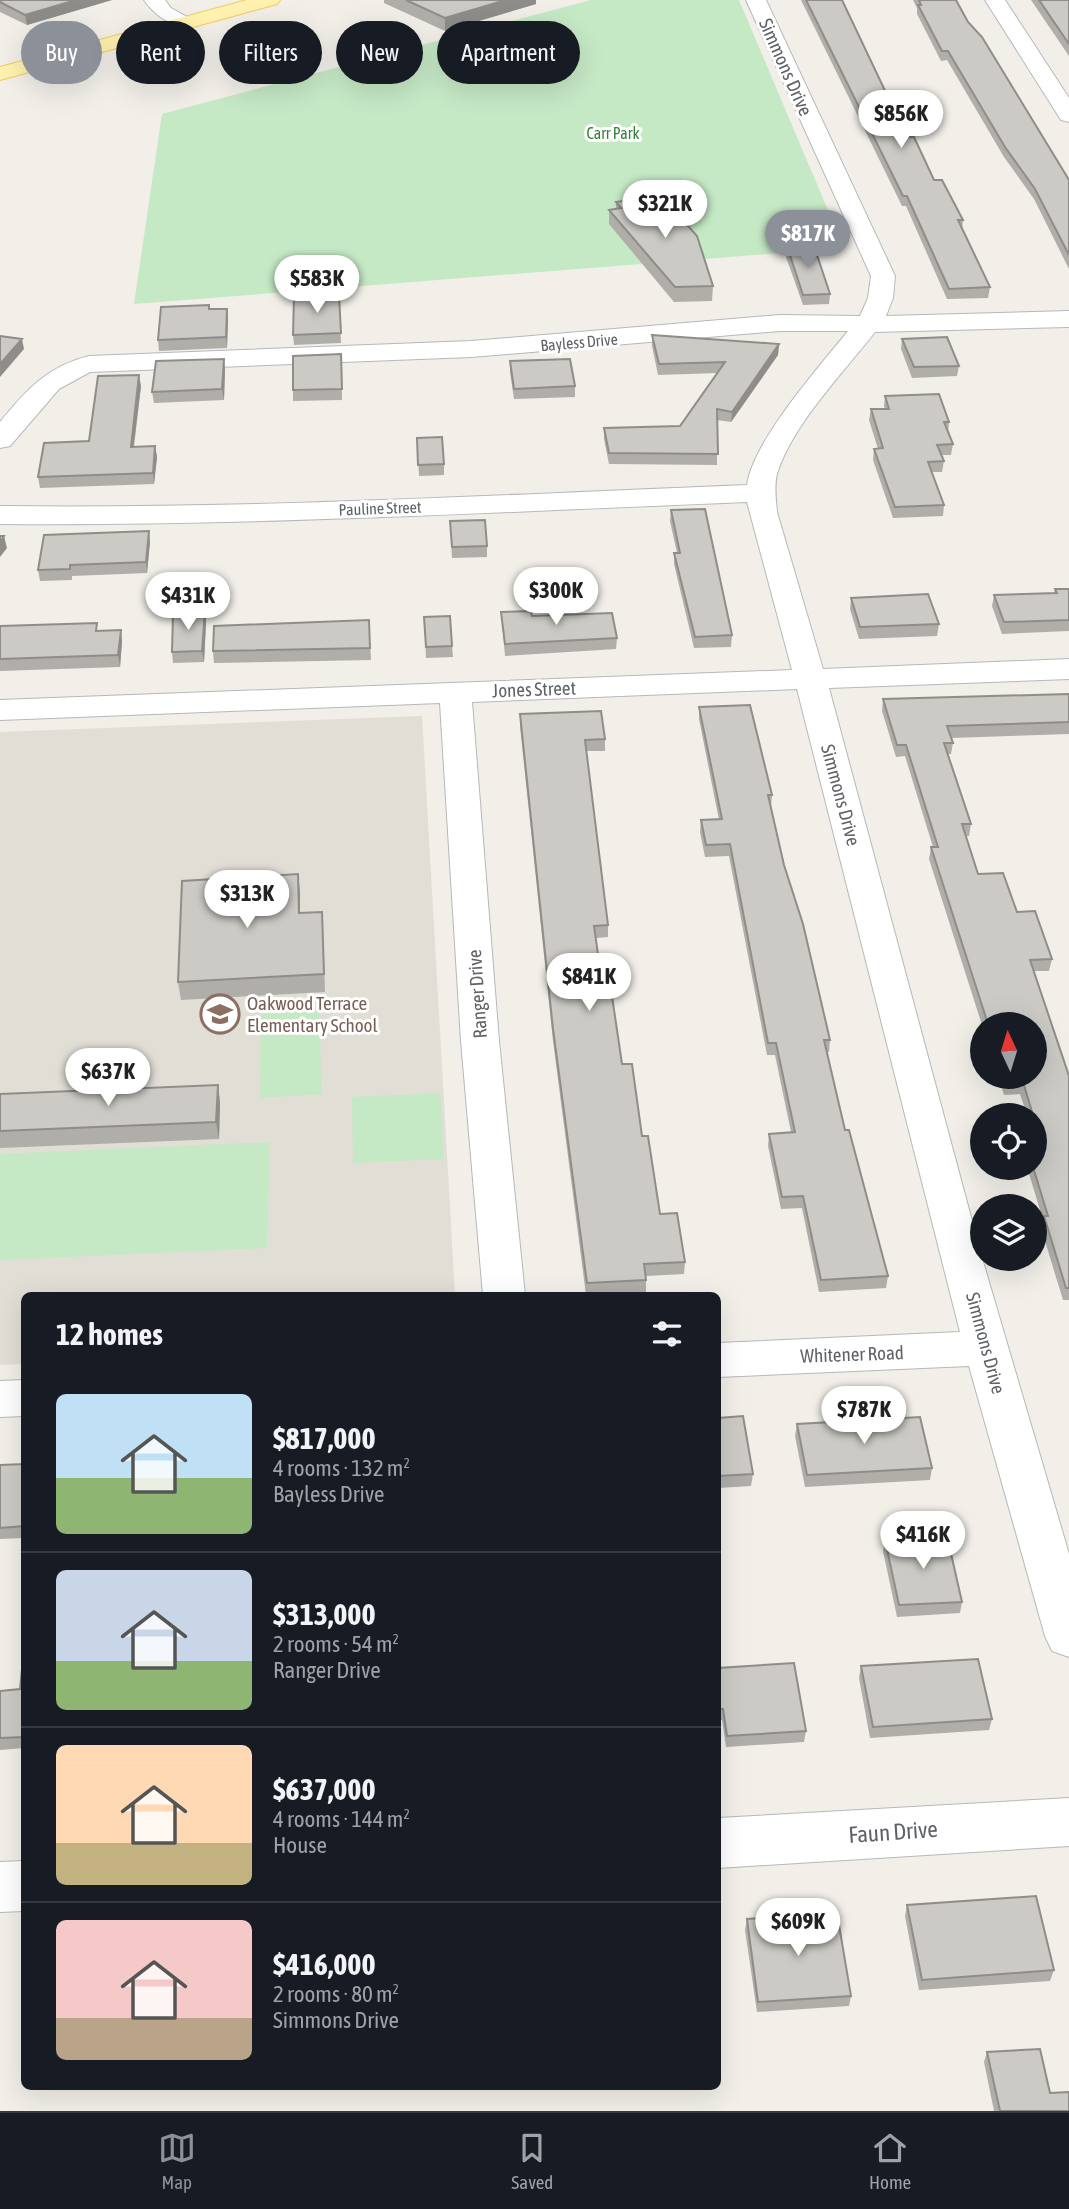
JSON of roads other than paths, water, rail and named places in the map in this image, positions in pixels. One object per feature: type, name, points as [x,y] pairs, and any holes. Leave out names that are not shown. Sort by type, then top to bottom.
[{"type":"main road","points":[[0,58],[159,6],[210,0]]},
{"type":"main road","points":[[195,21],[270,0]]},
{"type":"main road","points":[[0,74],[116,43]]},
{"type":"street","name":"Simmons Drive","points":[[756,0],[883,276],[883,291],[871,324],[852,343],[771,455],[760,493],[768,533],[810,678],[986,1348],[1069,1636]]},
{"type":"street","points":[[995,0],[1069,115]]},
{"type":"street","points":[[159,6],[185,21]]},
{"type":"street","name":"Bayless Drive","points":[[0,440],[50,382],[64,372],[89,364],[484,348],[780,323],[871,324],[1069,319]]},
{"type":"street","name":"Pauline Street","points":[[0,515],[94,516],[371,509],[760,493]]},
{"type":"street","name":"Jones Street","points":[[0,710],[1069,668]]},
{"type":"street","name":"Ranger Drive","points":[[455,693],[480,1041],[504,1292]]},
{"type":"street","name":"Whitener Road","points":[[721,1360],[986,1348]]},
{"type":"street","points":[[0,1399],[21,1398]]},
{"type":"street","name":"Faun Drive","points":[[721,1843],[1069,1822]]},
{"type":"street","points":[[0,1887],[21,1886]]},
{"type":"place","name":"Oakwood Terrace Elementary School","points":[[220,1014]]},
{"type":"park label","name":"Carr Park","points":[[613,133]]}]
